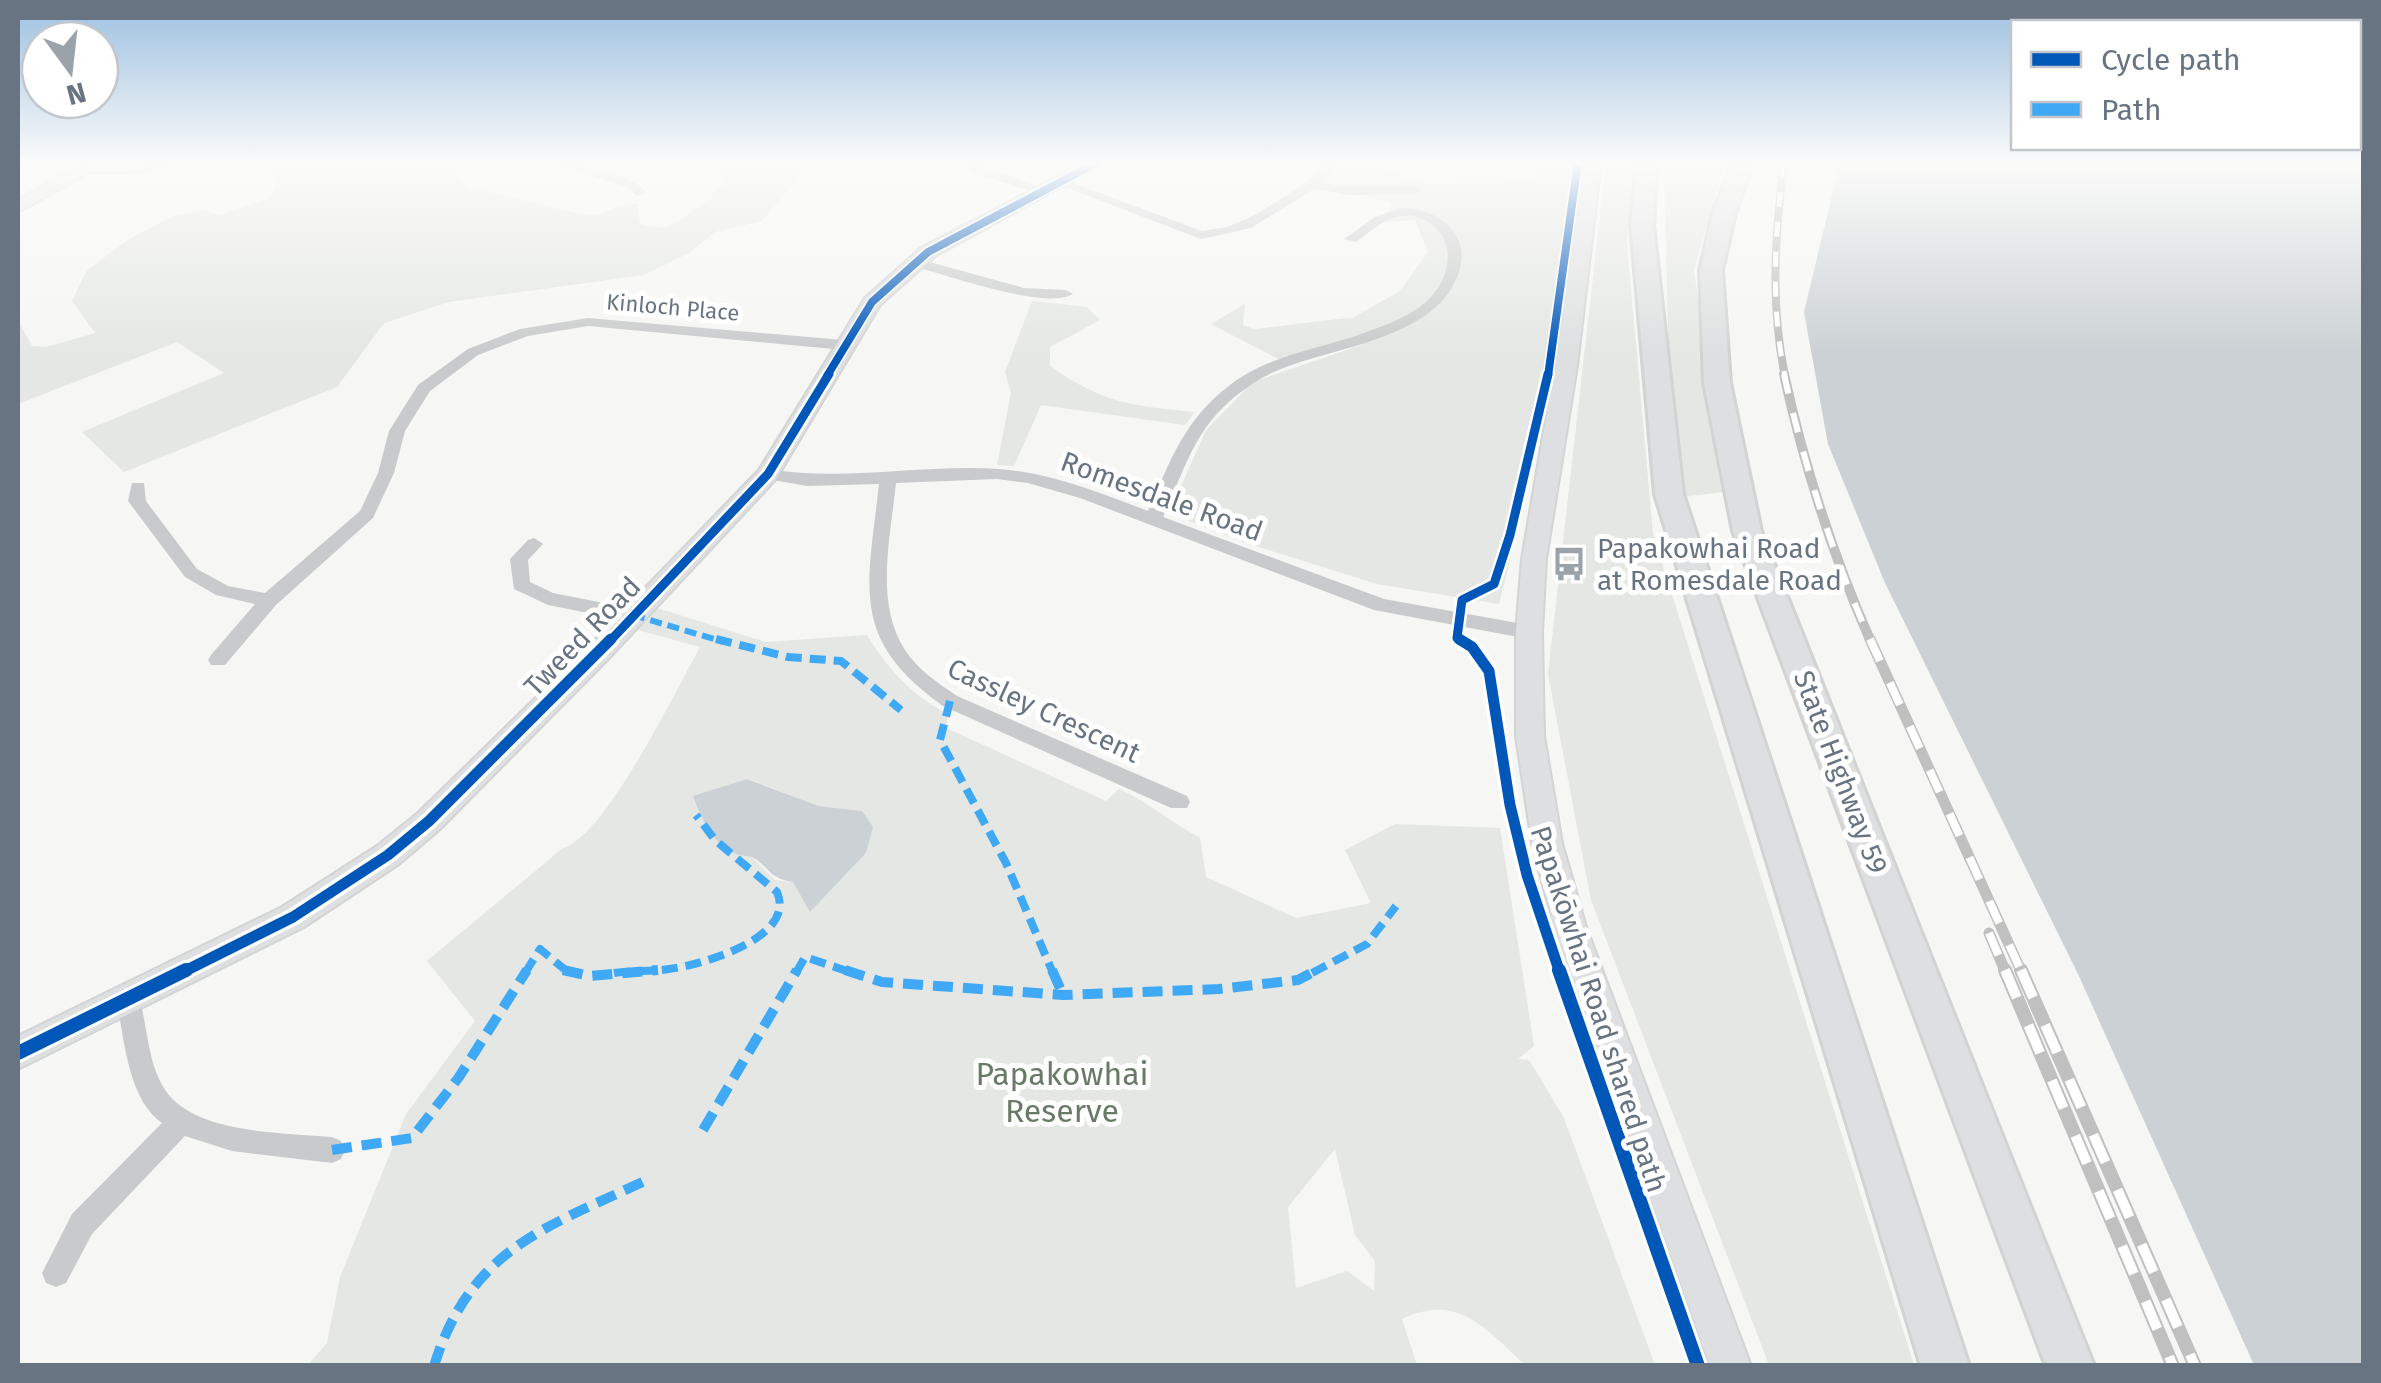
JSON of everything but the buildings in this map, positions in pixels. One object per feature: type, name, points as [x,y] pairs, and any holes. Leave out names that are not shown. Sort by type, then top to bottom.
[{"type":"main road","points":[[1642,227],[1669,494],[1945,1366]]},
{"type":"main road","name":"State Highway 59","points":[[1721,227],[1711,270],[1717,383],[1748,531],[2070,1366]]},
{"type":"street","name":"Tweed Road","points":[[18,1053],[242,945],[388,855],[454,800],[768,474],[872,302],[915,262],[978,227]]},
{"type":"street","points":[[1167,227],[1201,235],[1220,235],[1244,227]]},
{"type":"street","points":[[1351,238],[1370,227]]},
{"type":"street","points":[[1154,519],[1196,426],[1246,380],[1378,334],[1422,312],[1447,287],[1456,264],[1453,240],[1441,227]]},
{"type":"street","points":[[1584,227],[1566,366],[1534,559],[1529,632],[1530,736],[1546,842],[1570,927],[1731,1366]]},
{"type":"street","points":[[915,262],[1023,292],[1066,294]]},
{"type":"street","name":"Kinloch Place","points":[[218,660],[268,600],[367,514],[386,473],[397,431],[424,388],[473,352],[525,332],[588,322],[844,344]]},
{"type":"street","name":"Romesdale Road","points":[[768,474],[807,480],[997,474],[1029,478],[1154,519],[1381,605],[1529,632]]},
{"type":"street","name":"Cassley Crescent","points":[[888,478],[877,606],[895,655],[929,689],[950,701],[1179,802]]},
{"type":"street","points":[[138,487],[137,501],[191,573],[223,591],[268,600]]},
{"type":"street","points":[[534,544],[519,559],[520,585],[548,599],[633,615]]},
{"type":"street","points":[[128,1000],[152,1095],[180,1123],[203,1133],[332,1150]]},
{"type":"street","points":[[56,1273],[82,1224],[180,1123]]},
{"type":"green space","points":[[153,227],[738,227],[715,232],[689,253],[644,275],[449,302],[384,323],[337,387],[124,472],[82,432],[224,373],[177,342],[18,404],[18,320],[32,346],[46,347],[95,333],[72,301],[87,270]]},
{"type":"green space","points":[[1418,227],[1565,227],[1534,440],[1499,604],[1377,584],[1240,541],[1169,513],[1206,430],[1253,382],[1364,344],[1354,337],[1282,361],[1211,324],[1245,304],[1243,325],[1254,329],[1352,318],[1400,291],[1428,252]]},
{"type":"green space","points":[[1599,227],[1628,227],[1653,534],[1914,1365],[1769,1365],[1591,900],[1548,674]]},
{"type":"green space","points":[[1665,227],[1706,227],[1694,270],[1725,492],[1680,497],[1668,336]]},
{"type":"green space","points":[[1032,301],[1087,307],[1100,320],[1050,347],[1050,366],[1086,388],[1118,401],[1195,412],[1185,425],[1041,405],[1014,466],[997,465],[1011,393],[1005,372]]},
{"type":"green space","name":"Papakowhai Reserve","points":[[657,608],[766,642],[867,635],[902,680],[948,714],[946,728],[1106,801],[1119,789],[1130,794],[1200,838],[1206,877],[1296,918],[1371,903],[1345,850],[1395,824],[1500,828],[1534,1046],[1518,1059],[1529,1060],[1564,1118],[1655,1365],[1525,1365],[1470,1318],[1439,1310],[1402,1319],[1417,1365],[307,1366],[327,1343],[340,1277],[406,1114],[475,1021],[427,961],[580,838],[598,818],[638,760],[700,647],[638,630]],"holes":[[[748,779],[819,806],[862,811],[866,853],[811,911],[793,882],[775,880],[752,857]],[[1335,1149],[1355,1235],[1375,1261],[1374,1291],[1347,1271],[1296,1288],[1288,1207]]]},
{"type":"shaded area","points":[[1825,227],[2363,227],[2363,1365],[2254,1365],[2078,974],[1885,583],[1828,444],[1804,312]]},
{"type":"shaded area","points":[[747,779],[819,806],[862,811],[873,827],[866,853],[810,912],[793,882],[774,875],[752,857],[728,850],[714,837],[700,813],[693,796]]},
{"type":"railway","points":[[1778,227],[1777,322],[1785,376]]},
{"type":"railway","points":[[1784,374],[1821,510],[1871,642]]},
{"type":"railway","points":[[1870,639],[2022,973]]},
{"type":"railway","points":[[1989,933],[2006,973]]},
{"type":"railway","points":[[2005,970],[2173,1366]]},
{"type":"railway","points":[[2021,970],[2195,1366]]},
{"type":"marked path","points":[[633,615],[762,652],[841,661],[901,710]]},
{"type":"marked path","points":[[950,701],[940,740],[1006,863],[1063,995]]},
{"type":"marked path","points":[[332,1150],[412,1138],[459,1077],[540,949],[557,966],[576,975],[664,970],[719,956],[770,928],[779,915],[781,902],[777,892],[715,840],[696,815]]},
{"type":"marked path","points":[[703,1130],[805,957],[882,982],[1063,995],[1219,989],[1298,980],[1367,944],[1396,906]]},
{"type":"marked path","points":[[434,1366],[446,1327],[462,1298],[497,1260],[541,1231],[651,1178]]},
{"type":"cycle path","points":[[18,1053],[293,917],[388,855],[429,821],[602,649],[768,474],[872,302],[928,252],[976,227]]},
{"type":"cycle path","name":"Papakōwhai Road shared path","points":[[1569,227],[1546,389],[1510,535],[1494,584],[1462,600],[1457,638],[1472,647],[1489,671],[1510,805],[1527,875],[1627,1172],[1698,1366]]},
{"type":"place","name":"Papakowhai Road at Romesdale Road","points":[[1569,564]]}]
